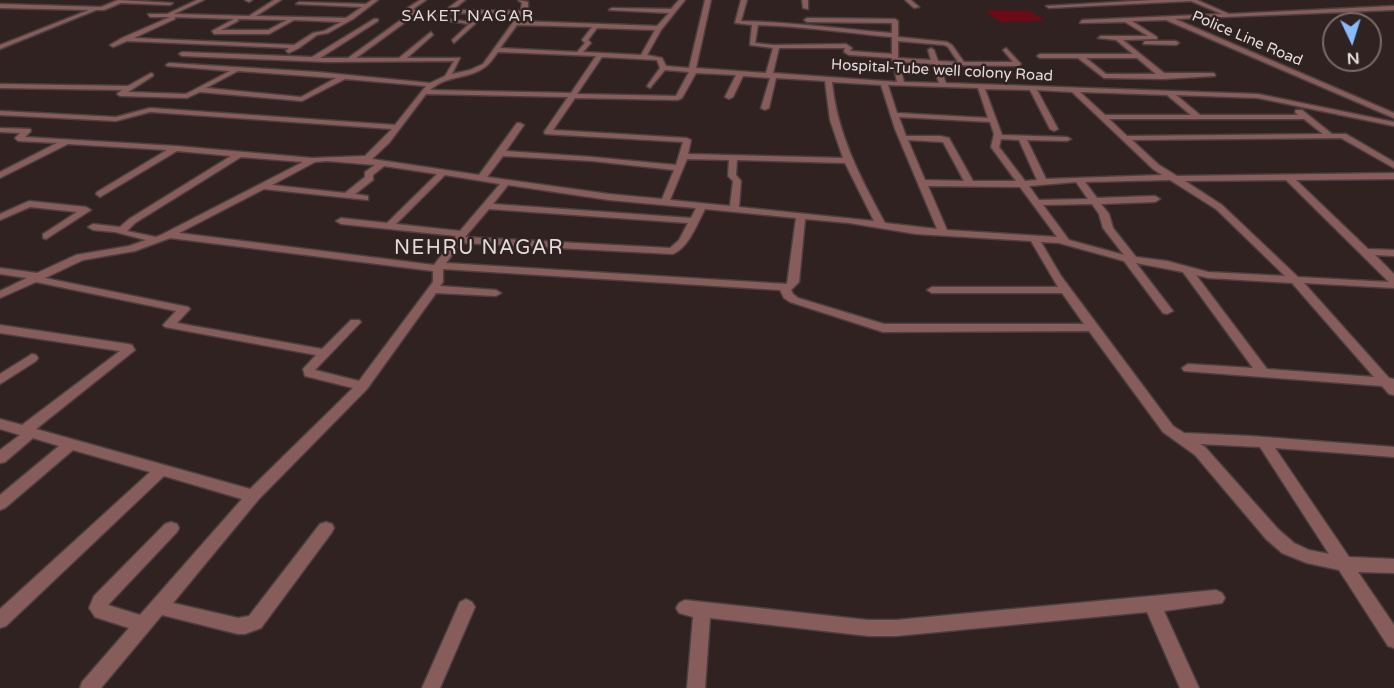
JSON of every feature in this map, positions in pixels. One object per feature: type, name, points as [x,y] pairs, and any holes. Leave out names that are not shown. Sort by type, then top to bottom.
[{"type":"street","points":[[166,16],[201,0]]},
{"type":"street","points":[[246,19],[278,0]]},
{"type":"street","points":[[256,70],[315,34],[326,32],[375,0]]},
{"type":"street","points":[[349,60],[417,12],[409,9],[423,0]]},
{"type":"street","points":[[454,41],[473,24],[437,20],[462,0]]},
{"type":"street","points":[[447,76],[481,68],[523,13],[525,6],[521,0]]},
{"type":"street","points":[[643,57],[659,28],[682,0]]},
{"type":"street","points":[[169,65],[343,77],[429,89],[678,98],[693,70],[708,0]]},
{"type":"street","points":[[744,0],[737,22],[790,24],[945,43],[950,46],[962,64]]},
{"type":"street","points":[[805,0],[806,8]]},
{"type":"street","points":[[909,0],[916,6]]},
{"type":"street","points":[[1049,6],[1191,0],[1231,15]]},
{"type":"street","points":[[0,47],[122,1],[170,3]]},
{"type":"street","points":[[1135,1],[1170,18]]},
{"type":"street","points":[[1,2],[99,9]]},
{"type":"street","points":[[299,4],[368,6]]},
{"type":"street","name":"Police Line Road","points":[[1170,18],[1394,8]]},
{"type":"street","points":[[612,10],[671,11]]},
{"type":"street","points":[[447,11],[523,13]]},
{"type":"street","points":[[150,15],[238,19],[385,20]]},
{"type":"street","points":[[113,45],[177,16]]},
{"type":"street","points":[[1082,22],[1170,18]]},
{"type":"street","name":"Police Line Road","points":[[1170,18],[1394,116]]},
{"type":"street","points":[[238,19],[214,32],[269,32],[292,19]]},
{"type":"street","points":[[313,60],[376,20]]},
{"type":"street","points":[[395,20],[404,21]]},
{"type":"street","points":[[807,20],[894,21],[895,58],[901,84]]},
{"type":"street","points":[[1120,40],[1155,38],[1126,20]]},
{"type":"street","points":[[516,23],[659,28]]},
{"type":"street","points":[[755,23],[750,42],[775,46],[846,46],[849,48],[847,52],[849,53],[935,63],[1018,64],[1006,50]]},
{"type":"street","points":[[578,54],[588,43],[585,40],[595,27]]},
{"type":"street","points":[[400,60],[431,34]]},
{"type":"street","points":[[1101,38],[1176,43]]},
{"type":"street","points":[[124,39],[297,47]]},
{"type":"street","points":[[1120,40],[1170,82]]},
{"type":"street","points":[[765,108],[775,46]]},
{"type":"street","name":"Hospital-Tube well colony Road","points":[[495,50],[658,58],[663,68],[884,83],[1258,96],[1394,124]]},
{"type":"street","points":[[931,50],[943,85]]},
{"type":"street","points":[[182,54],[313,60],[458,59],[447,76],[429,89],[373,155],[361,160]]},
{"type":"street","points":[[600,55],[548,131],[549,133],[687,141],[684,156],[665,202]]},
{"type":"street","points":[[1040,56],[1139,56]]},
{"type":"street","points":[[1080,56],[1104,76],[1213,75]]},
{"type":"street","points":[[650,86],[663,68]]},
{"type":"street","points":[[151,75],[120,94],[184,97],[237,69]]},
{"type":"street","points":[[729,97],[741,73]]},
{"type":"street","points":[[200,90],[302,99],[343,77]]},
{"type":"street","points":[[828,79],[832,122],[848,162],[881,225]]},
{"type":"street","points":[[884,83],[894,116],[943,232]]},
{"type":"street","points":[[0,86],[128,88]]},
{"type":"street","points":[[981,87],[998,137]]},
{"type":"street","points":[[1032,88],[1054,129]]},
{"type":"street","points":[[1177,88],[1184,94]]},
{"type":"street","points":[[1074,90],[1156,167],[1219,207],[1295,280],[1391,385]]},
{"type":"street","points":[[1169,93],[1197,116]]},
{"type":"street","points":[[1290,103],[1304,117],[1329,135]]},
{"type":"street","points":[[0,113],[116,119],[150,110],[396,127]]},
{"type":"street","points":[[894,116],[993,120]]},
{"type":"street","points":[[1103,117],[1304,117]]},
{"type":"street","points":[[480,178],[520,126]]},
{"type":"street","points":[[0,130],[27,131],[19,138],[21,139],[176,148],[313,160]]},
{"type":"street","points":[[1126,138],[1329,135],[1350,138],[1394,165]]},
{"type":"street","points":[[998,137],[1067,139]]},
{"type":"street","points":[[998,137],[994,143],[995,147],[1066,242]]},
{"type":"street","points":[[903,138],[946,140],[970,183]]},
{"type":"street","points":[[1022,138],[1043,183]]},
{"type":"street","points":[[0,175],[66,142]]},
{"type":"street","points":[[100,194],[176,148]]},
{"type":"street","points":[[120,230],[241,153]]},
{"type":"street","points":[[499,153],[679,168]]},
{"type":"street","points":[[684,156],[848,162]]},
{"type":"street","points":[[0,295],[80,257],[131,249],[170,235],[261,186],[321,158],[361,160],[442,174],[665,202],[943,232],[1066,242],[1130,259],[1167,264],[1208,275],[1393,285]]},
{"type":"street","points":[[733,158],[732,177],[737,181],[734,209]]},
{"type":"street","points":[[347,196],[370,178],[368,174],[383,164]]},
{"type":"street","points":[[389,226],[442,174]]},
{"type":"street","points":[[921,183],[1022,184],[1079,180],[1394,176]]},
{"type":"street","points":[[1287,177],[1365,252],[1393,285]]},
{"type":"street","points":[[1079,180],[1104,214],[1108,228],[1167,311]]},
{"type":"street","points":[[89,688],[253,496],[362,386],[438,282],[439,267],[506,182]]},
{"type":"street","points":[[261,186],[364,198]]},
{"type":"street","points":[[1036,203],[1155,199]]},
{"type":"street","points":[[0,217],[29,204],[86,210],[46,236]]},
{"type":"street","points":[[486,206],[694,220]]},
{"type":"street","points":[[341,221],[461,237],[673,251],[683,241],[702,206]]},
{"type":"street","points":[[170,235],[439,267],[784,288],[790,287],[794,282],[801,215]]},
{"type":"street","points":[[93,227],[120,230],[158,240]]},
{"type":"street","points":[[1034,238],[1045,260],[1066,290],[1168,429],[1200,451],[1272,534],[1288,548],[1307,556],[1344,564],[1394,566]]},
{"type":"street","points":[[1365,252],[1394,253]]},
{"type":"street","points":[[1,271],[184,309],[169,325],[325,352]]},
{"type":"street","points":[[1188,271],[1263,373]]},
{"type":"street","points":[[784,288],[788,296],[794,300],[883,328],[1093,327]]},
{"type":"street","points":[[432,289],[496,293]]},
{"type":"street","points":[[932,290],[1066,290]]},
{"type":"street","points":[[355,322],[309,369],[309,373],[362,386]]},
{"type":"street","points":[[0,329],[128,348],[129,350],[28,432],[0,458]]},
{"type":"street","points":[[0,380],[32,358]]},
{"type":"street","points":[[1188,368],[1391,385]]},
{"type":"street","points":[[0,424],[253,496]]},
{"type":"street","points":[[1181,438],[1264,442],[1392,454]]},
{"type":"street","points":[[1264,442],[1394,640]]},
{"type":"street","points":[[0,504],[70,444]]},
{"type":"street","points":[[0,620],[161,470]]},
{"type":"street","points":[[144,624],[101,612],[98,608],[100,601],[171,528]]},
{"type":"street","points":[[159,607],[238,626],[255,622],[326,528]]},
{"type":"street","points":[[696,688],[694,609],[868,628],[896,628],[1216,598]]},
{"type":"street","points":[[1152,604],[1190,688]]},
{"type":"street","points":[[431,688],[466,607]]},
{"type":"shaded area","points":[[991,10],[1030,11],[1045,21],[1000,22],[986,12]]},
{"type":"district","name":"SAKET NAGAR","points":[[468,17]]},
{"type":"district","name":"NEHRU NAGAR","points":[[479,249]]}]
